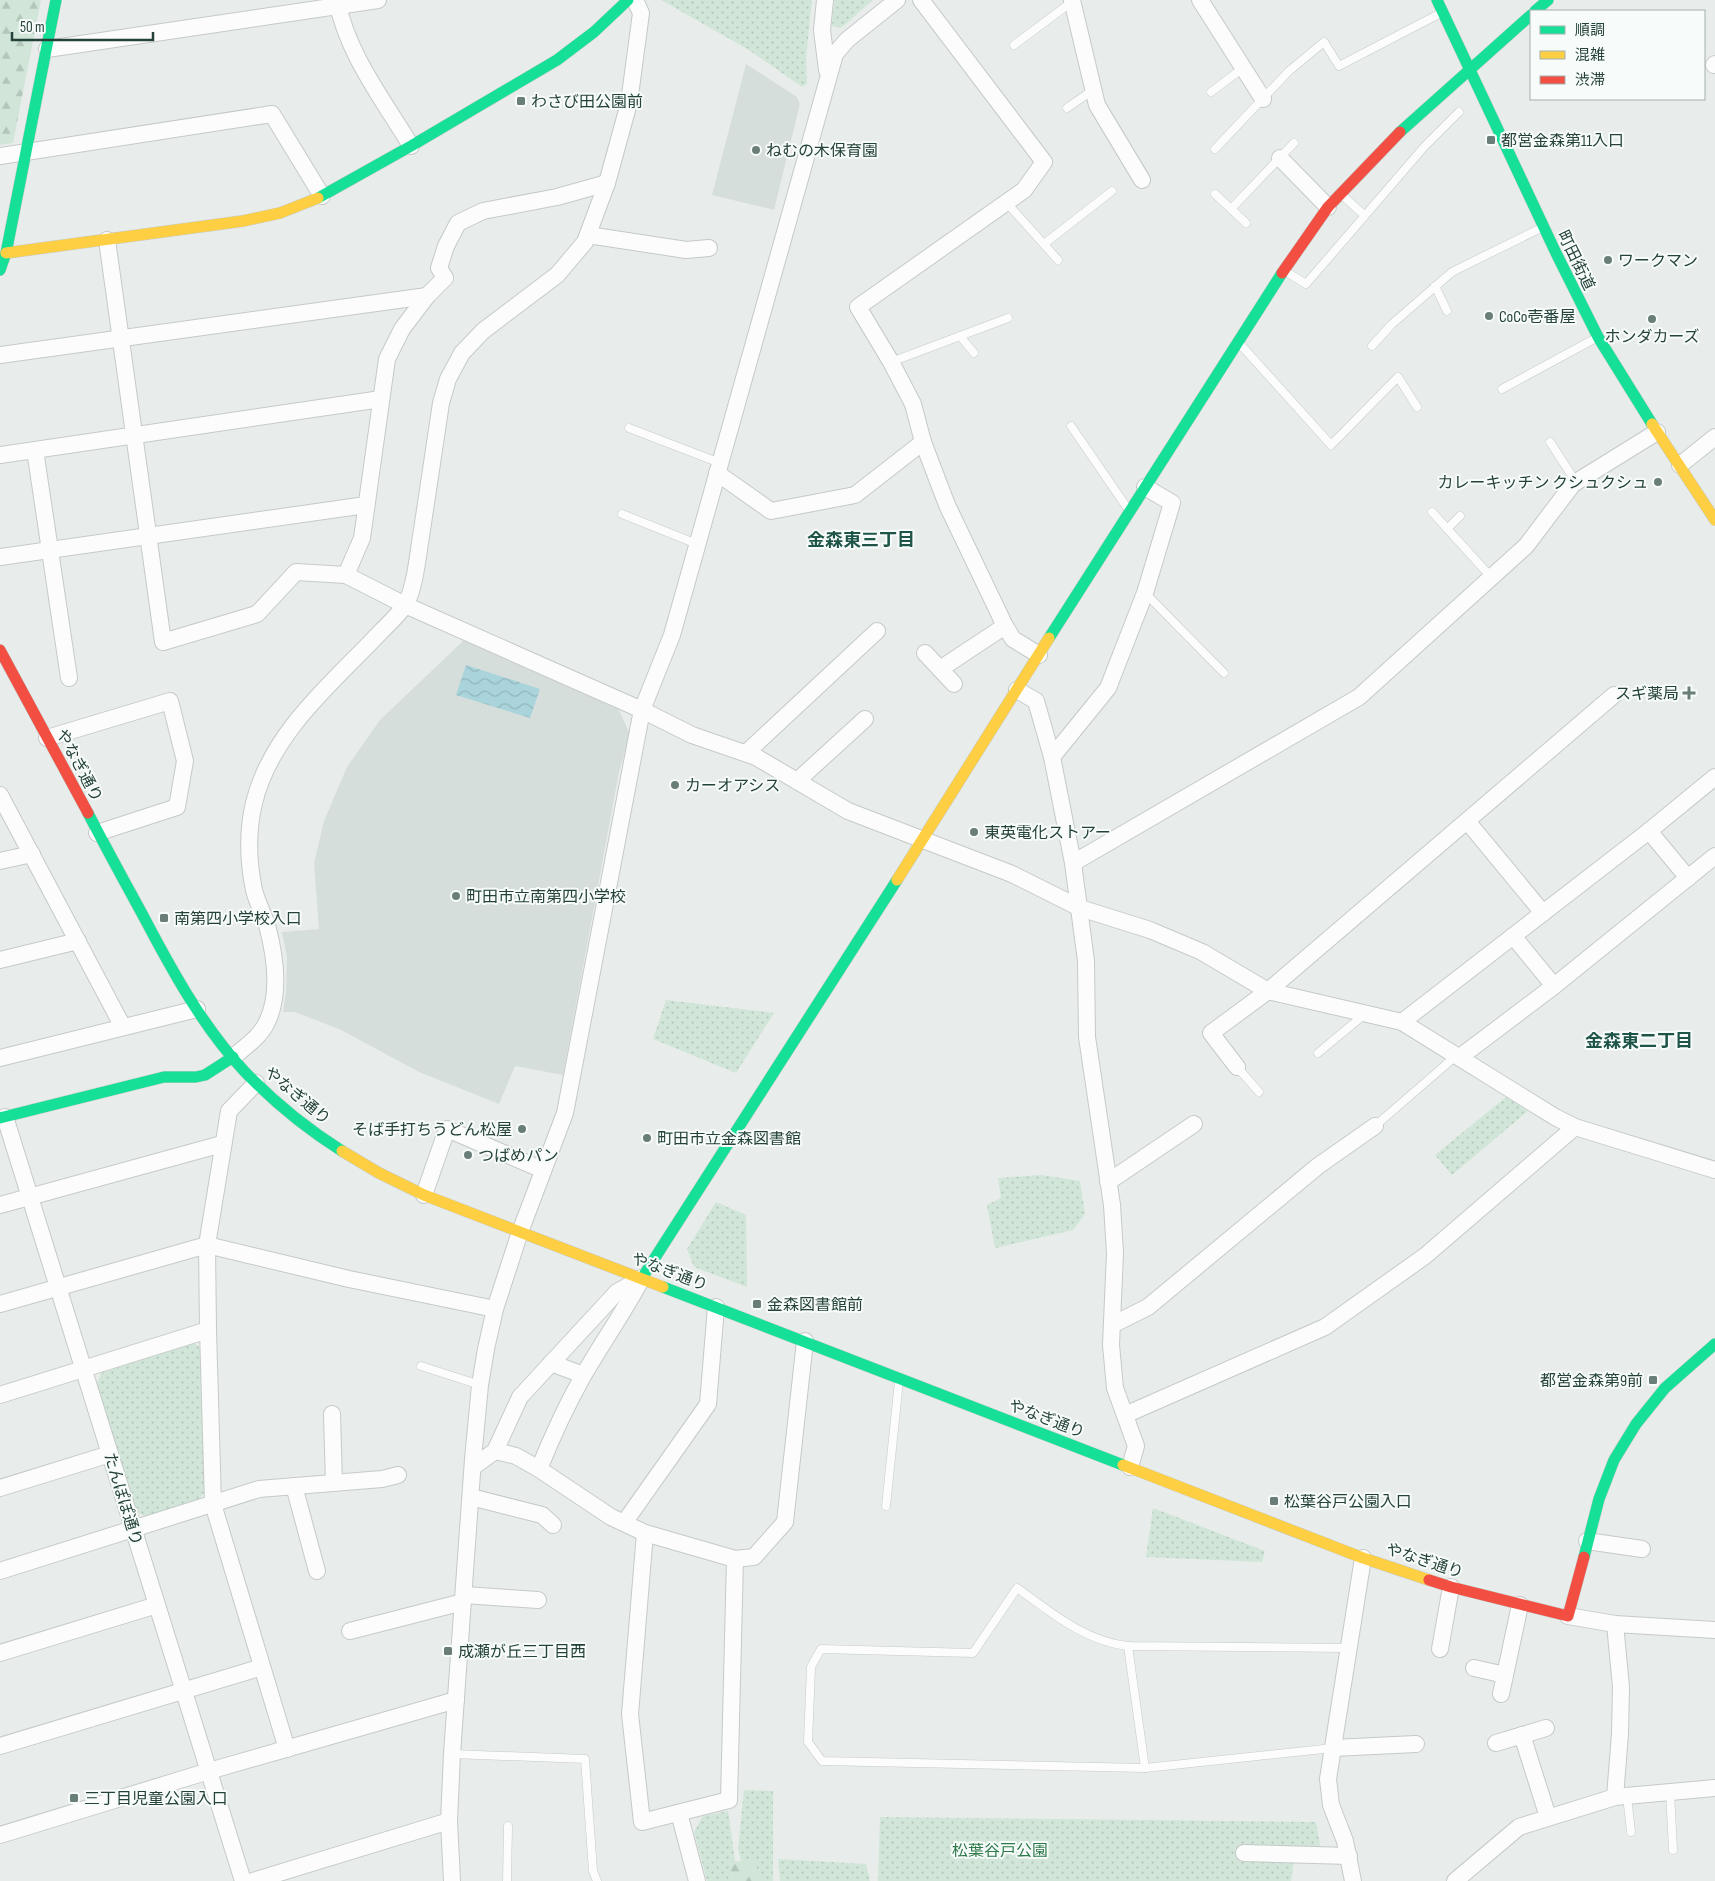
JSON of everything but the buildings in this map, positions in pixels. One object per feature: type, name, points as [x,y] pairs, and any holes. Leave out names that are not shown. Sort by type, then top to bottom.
[{"type":"street","points":[[0,270],[56,0]]},
{"type":"street","points":[[47,49],[337,3],[378,0]]},
{"type":"street","points":[[3,254],[252,219],[280,213],[322,196],[411,146],[579,45],[603,26],[628,0]]},
{"type":"street","points":[[2,1118],[164,1077],[196,1077],[205,1075],[252,1042],[267,1023],[275,996],[274,959],[267,926],[255,892],[250,863],[249,831],[254,803],[262,778],[272,756],[306,710],[406,604],[415,574],[441,403],[448,379],[462,352],[476,338],[557,275],[588,236],[607,183],[629,103],[641,13],[635,0]]},
{"type":"street","points":[[824,0],[822,30],[828,78]]},
{"type":"street","points":[[452,1881],[449,1821],[452,1754],[473,1467],[480,1385],[495,1309],[520,1232],[565,1113],[642,710],[672,635],[835,54],[847,40],[897,0]]},
{"type":"street","points":[[922,0],[1044,162],[1024,190],[858,307],[913,404],[923,442],[946,505],[1005,626],[1013,639],[1039,655]]},
{"type":"street","points":[[1072,0],[1097,105],[1142,180]]},
{"type":"street","points":[[1200,0],[1263,99]]},
{"type":"street","name":"町田街道","points":[[1437,0],[1543,227],[1598,337],[1715,520]]},
{"type":"street","points":[[1536,10],[1548,0]]},
{"type":"street","points":[[337,3],[346,34],[360,62],[411,146]]},
{"type":"street","points":[[539,1469],[560,1419],[583,1375],[630,1301],[642,1278],[1284,270],[1340,193],[1403,128],[1530,16]]},
{"type":"street","points":[[0,156],[272,114],[322,196]]},
{"type":"street","points":[[1280,158],[1328,207]]},
{"type":"street","points":[[346,575],[362,538],[387,359],[402,329],[427,296],[445,278],[439,268],[446,246],[458,223],[483,211],[557,197],[607,183]]},
{"type":"street","points":[[588,236],[686,250],[709,248]]},
{"type":"street","points":[[107,240],[163,642],[257,614],[296,572],[346,575],[642,710],[692,735],[746,753],[848,811],[1012,874],[1080,908],[1150,930],[1202,952],[1268,991],[1402,1022],[1574,1127],[1715,1170]]},
{"type":"street","points":[[0,355],[427,296]]},
{"type":"street","points":[[0,455],[381,399]]},
{"type":"street","points":[[1073,863],[1360,697],[1526,546],[1573,484],[1657,432]]},
{"type":"street","points":[[1680,466],[1715,437]]},
{"type":"street","points":[[719,468],[771,511],[855,495],[923,442]]},
{"type":"street","points":[[34,450],[69,678]]},
{"type":"street","points":[[1052,758],[1108,688],[1145,593],[1172,504],[1145,487]]},
{"type":"street","points":[[0,557],[366,505]]},
{"type":"street","points":[[940,669],[1005,626]]},
{"type":"street","points":[[746,753],[877,631]]},
{"type":"street","name":"やなぎ通り","points":[[0,651],[97,833],[178,979],[197,1009],[233,1057],[256,1083],[336,1148],[401,1185],[424,1195],[1364,1558],[1451,1587],[1568,1616]]},
{"type":"street","points":[[926,653],[954,684]]},
{"type":"street","points":[[1016,690],[1036,701],[1052,758],[1080,908],[1086,961],[1087,1037],[1112,1205],[1115,1253],[1111,1345],[1115,1388],[1136,1446],[1130,1467]]},
{"type":"street","points":[[1237,1067],[1211,1033],[1268,991],[1614,695]]},
{"type":"street","points":[[47,738],[170,700],[185,760],[177,807],[97,833]]},
{"type":"street","points":[[798,782],[865,719]]},
{"type":"street","points":[[1402,1022],[1649,831],[1715,777]]},
{"type":"street","points":[[0,795],[123,1027]]},
{"type":"street","points":[[1468,821],[1543,913]]},
{"type":"street","points":[[1649,831],[1688,878]]},
{"type":"street","points":[[0,861],[32,854]]},
{"type":"street","points":[[1459,1056],[1554,986],[1715,856]]},
{"type":"street","points":[[1513,936],[1554,986]]},
{"type":"street","points":[[0,960],[78,941]]},
{"type":"street","points":[[0,1058],[197,1009]]},
{"type":"street","points":[[256,1083],[229,1111],[222,1144],[207,1245],[213,1504],[287,1749]]},
{"type":"street","name":"たんぽぽ通り","points":[[2,1118],[30,1196],[243,1881]]},
{"type":"street","points":[[1108,1182],[1194,1124]]},
{"type":"street","points":[[1112,1326],[1148,1307],[1318,1166],[1375,1126]]},
{"type":"street","points":[[1125,1415],[1325,1327],[1425,1256],[1574,1127]]},
{"type":"street","points":[[424,1195],[447,1129],[543,1170]]},
{"type":"street","points":[[0,1205],[222,1144]]},
{"type":"street","points":[[0,1304],[207,1245],[349,1279],[495,1309]]},
{"type":"street","points":[[473,1467],[495,1451],[520,1397],[617,1292],[642,1278]]},
{"type":"street","points":[[624,1523],[708,1404],[716,1307]]},
{"type":"street","points":[[0,1395],[208,1330]]},
{"type":"street","points":[[495,1451],[516,1456],[539,1469],[610,1517],[645,1533],[735,1559],[754,1557],[785,1522],[805,1341]]},
{"type":"street","points":[[1715,1344],[1665,1388],[1636,1424],[1614,1460],[1599,1499],[1568,1616],[1615,1624],[1715,1630]]},
{"type":"street","points":[[551,1363],[583,1375]]},
{"type":"street","points":[[332,1414],[334,1483]]},
{"type":"street","points":[[0,1488],[110,1454]]},
{"type":"street","points":[[0,1571],[260,1489],[382,1480],[398,1475]]},
{"type":"street","points":[[294,1486],[317,1572]]},
{"type":"street","points":[[471,1497],[542,1515],[554,1524]]},
{"type":"street","points":[[645,1533],[630,1714],[642,1822],[729,1800],[735,1559]]},
{"type":"street","points":[[1587,1541],[1642,1549]]},
{"type":"street","points":[[1353,1881],[1349,1856],[1331,1805],[1328,1779],[1364,1558]]},
{"type":"street","points":[[1440,1648],[1451,1587]]},
{"type":"street","points":[[350,1631],[464,1598],[538,1600]]},
{"type":"street","points":[[1501,1694],[1520,1604]]},
{"type":"street","points":[[0,1653],[157,1605]]},
{"type":"street","points":[[1615,1624],[1620,1696],[1621,1796]]},
{"type":"street","points":[[0,1746],[262,1667]]},
{"type":"street","points":[[1474,1668],[1505,1675]]},
{"type":"street","points":[[0,1835],[208,1771],[456,1700]]},
{"type":"street","points":[[1496,1743],[1546,1728]]},
{"type":"street","points":[[1522,1735],[1548,1817]]},
{"type":"street","points":[[1333,1748],[1416,1744]]},
{"type":"street","points":[[1455,1881],[1519,1827],[1621,1796],[1715,1788]]},
{"type":"street","points":[[679,1813],[697,1881]]},
{"type":"street","points":[[253,1881],[449,1821]]},
{"type":"street","points":[[1244,1853],[1349,1856]]},
{"type":"lane","points":[[1014,45],[1072,0]]},
{"type":"lane","points":[[1215,149],[1289,71],[1324,42],[1339,66],[1443,12]]},
{"type":"lane","points":[[1211,92],[1243,68]]},
{"type":"lane","points":[[1067,108],[1093,90]]},
{"type":"lane","points":[[1284,270],[1306,284],[1424,147],[1460,112]]},
{"type":"lane","points":[[1231,210],[1294,144]]},
{"type":"lane","points":[[1044,244],[1112,191]]},
{"type":"lane","points":[[1340,193],[1364,215]]},
{"type":"lane","points":[[1215,194],[1246,223]]},
{"type":"lane","points":[[1006,202],[1058,260]]},
{"type":"lane","points":[[1372,346],[1392,324],[1452,272],[1543,227]]},
{"type":"lane","points":[[1435,286],[1447,312]]},
{"type":"lane","points":[[890,362],[1008,318]]},
{"type":"lane","points":[[960,336],[974,353]]},
{"type":"lane","points":[[1502,388],[1598,337]]},
{"type":"lane","points":[[1238,342],[1331,445],[1398,376],[1417,407]]},
{"type":"lane","points":[[1071,426],[1129,511]]},
{"type":"lane","points":[[629,428],[719,468]]},
{"type":"lane","points":[[1550,442],[1576,482]]},
{"type":"lane","points":[[1432,512],[1492,578]]},
{"type":"lane","points":[[622,514],[697,544]]},
{"type":"lane","points":[[1447,529],[1460,516]]},
{"type":"lane","points":[[1145,593],[1224,673]]},
{"type":"lane","points":[[1318,1053],[1367,1013]]},
{"type":"lane","points":[[1375,1126],[1459,1056]]},
{"type":"lane","points":[[1237,1067],[1259,1092]]},
{"type":"lane","points":[[421,1366],[480,1385]]},
{"type":"lane","points":[[886,1506],[899,1378]]},
{"type":"lane","points":[[1333,1748],[1146,1768],[822,1761],[808,1742],[811,1667],[821,1649],[973,1653],[1017,1588],[1076,1630],[1110,1644],[1128,1646],[1349,1648]]},
{"type":"lane","points":[[1128,1646],[1146,1768]]},
{"type":"lane","points":[[460,1651],[520,1652]]},
{"type":"lane","points":[[452,1754],[585,1760],[593,1871],[597,1881]]},
{"type":"lane","points":[[1670,1792],[1673,1850]]},
{"type":"lane","points":[[1621,1796],[1630,1832]]},
{"type":"lane","points":[[507,1881],[508,1826]]},
{"type":"shaded area","name":"ねむの木保育園","points":[[746,64],[797,97],[800,104],[774,210],[712,195]]},
{"type":"shaded area","name":"町田市立南第四小学校","points":[[464,640],[617,706],[630,734],[619,772],[563,1075],[515,1066],[499,1104],[419,1072],[341,1030],[295,1012],[283,1012],[286,992],[287,957],[282,932],[319,929],[314,863],[324,821],[347,767],[380,720]]},
{"type":"green space","points":[[0,0],[41,0],[13,143],[0,145]]},
{"type":"green space","points":[[661,0],[812,0],[806,58],[807,84],[802,87],[749,50]]},
{"type":"green space","points":[[834,0],[873,0],[841,28],[832,26]]},
{"type":"green space","points":[[666,1000],[774,1013],[736,1073],[653,1039]]},
{"type":"green space","points":[[1506,1097],[1528,1111],[1452,1175],[1435,1155]]},
{"type":"green space","points":[[1041,1175],[1080,1181],[1085,1214],[1073,1230],[995,1248],[987,1205],[1001,1198],[998,1178]]},
{"type":"green space","points":[[716,1202],[746,1215],[747,1287],[694,1267],[687,1249]]},
{"type":"green space","points":[[194,1343],[201,1348],[206,1491],[198,1500],[146,1517],[137,1512],[97,1384],[101,1373]]},
{"type":"green space","points":[[1153,1508],[1265,1551],[1262,1562],[1146,1557]]},
{"type":"green space","points":[[744,1790],[773,1791],[773,1881],[746,1881],[738,1849]]},
{"type":"green space","points":[[728,1811],[738,1881],[707,1881],[694,1832],[703,1816]]},
{"type":"green space","name":"松葉谷戸公園","points":[[880,1817],[1316,1822],[1321,1851],[1295,1852],[1291,1881],[878,1881]]},
{"type":"green space","points":[[755,1859],[760,1881],[728,1881],[731,1862]]},
{"type":"green space","points":[[778,1859],[866,1864],[870,1881],[780,1881]]},
{"type":"water","points":[[466,665],[540,689],[530,718],[456,695]]},
{"type":"traffic: fast","points":[[0,270],[6,253],[56,0]]},
{"type":"traffic: fast","points":[[318,198],[557,60],[594,32],[628,0]]},
{"type":"traffic: fast","points":[[1437,0],[1556,253],[1598,337],[1652,424]]},
{"type":"traffic: fast","points":[[1536,10],[1548,0]]},
{"type":"traffic: fast","points":[[1400,132],[1530,16]]},
{"type":"traffic: fast","points":[[1049,638],[1282,273]]},
{"type":"traffic: fast","points":[[88,813],[168,962],[216,1038],[267,1094],[342,1151]]},
{"type":"traffic: fast","points":[[642,1278],[897,880]]},
{"type":"traffic: fast","points":[[0,1118],[164,1077],[196,1077],[205,1075],[233,1057]]},
{"type":"traffic: fast","points":[[663,1287],[1123,1465]]},
{"type":"traffic: fast","points":[[1584,1557],[1599,1499],[1614,1460],[1636,1424],[1665,1388],[1715,1344]]},
{"type":"traffic: slow","points":[[6,253],[243,221],[280,213],[318,198]]},
{"type":"traffic: slow","points":[[1652,424],[1715,520]]},
{"type":"traffic: slow","points":[[897,880],[1049,638]]},
{"type":"traffic: slow","points":[[342,1151],[379,1173],[424,1195],[663,1287]]},
{"type":"traffic: slow","points":[[1123,1465],[1363,1558],[1429,1580]]},
{"type":"traffic: jam","points":[[1282,273],[1328,207],[1400,132]]},
{"type":"traffic: jam","points":[[0,650],[88,813]]},
{"type":"traffic: jam","points":[[1429,1580],[1568,1616],[1584,1557]]},
{"type":"place","name":"わさび田公園前","points":[[521,101]]},
{"type":"place","name":"都営金森第11入口","points":[[1491,140]]},
{"type":"place","name":"ねむの木保育園","points":[[756,150]]},
{"type":"place","name":"ワークマン","points":[[1608,260]]},
{"type":"place","name":"CoCo壱番屋","points":[[1489,316]]},
{"type":"place","name":"ホンダカーズ","points":[[1652,319]]},
{"type":"place","name":"カレーキッチン クシュクシュ","points":[[1658,482]]},
{"type":"place","name":"スギ薬局","points":[[1689,693]]},
{"type":"place","name":"カーオアシス","points":[[675,785]]},
{"type":"place","name":"東英電化ストアー","points":[[974,832]]},
{"type":"place","name":"町田市立南第四小学校","points":[[456,896]]},
{"type":"place","name":"南第四小学校入口","points":[[164,918]]},
{"type":"place","name":"そば手打ちうどん松屋","points":[[522,1129]]},
{"type":"place","name":"町田市立金森図書館","points":[[647,1138]]},
{"type":"place","name":"つばめパン","points":[[468,1155]]},
{"type":"place","name":"金森図書館前","points":[[757,1304]]},
{"type":"place","name":"都営金森第9前","points":[[1653,1380]]},
{"type":"place","name":"松葉谷戸公園入口","points":[[1274,1501]]},
{"type":"place","name":"成瀬が丘三丁目西","points":[[448,1651]]},
{"type":"place","name":"三丁目児童公園入口","points":[[74,1798]]},
{"type":"district","name":"金森東三丁目","points":[[861,540]]},
{"type":"district","name":"金森東二丁目","points":[[1639,1041]]}]
